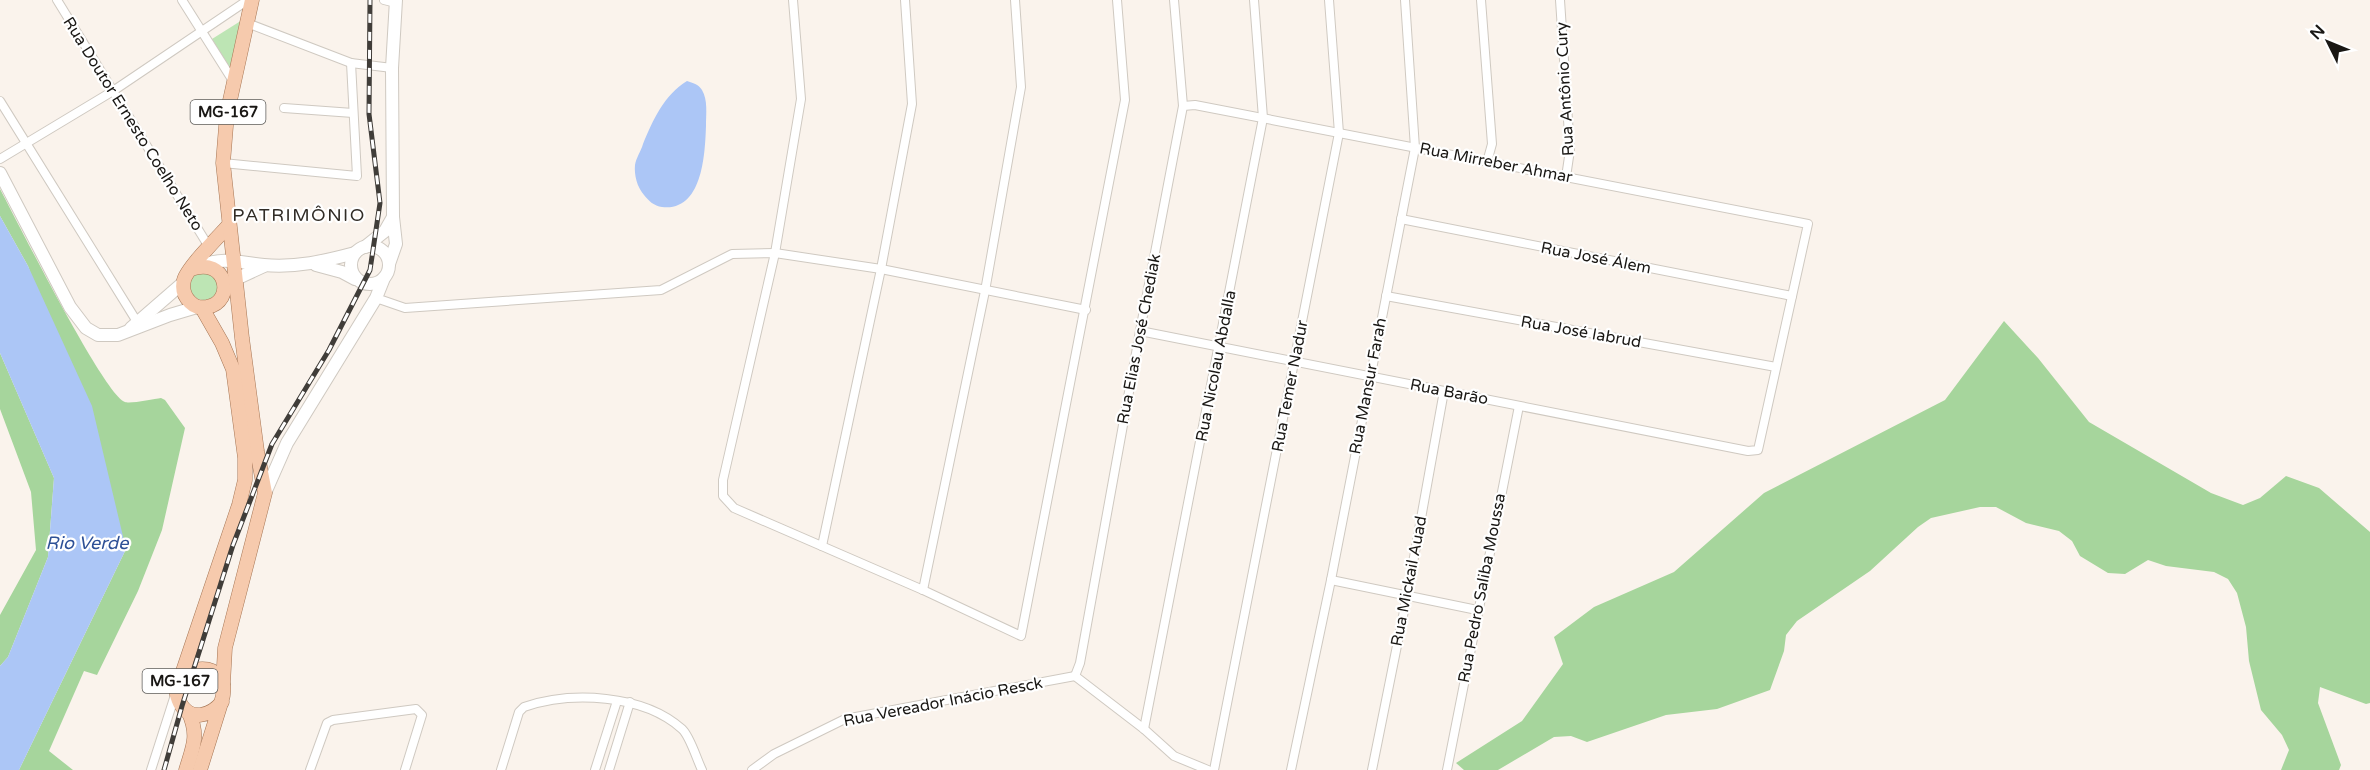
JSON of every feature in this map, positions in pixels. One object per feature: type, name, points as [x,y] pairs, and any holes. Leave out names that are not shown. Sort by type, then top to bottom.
[{"type":"main road","name":"MG-167","points":[[200,770],[222,702],[225,648],[265,493],[242,338],[223,163],[227,114],[235,84],[250,0]]},
{"type":"main road","points":[[178,688],[239,505],[245,480],[245,458],[233,369],[222,343],[199,308],[186,297],[184,282],[229,225]]},
{"type":"main road","name":"MG-167","points":[[196,267],[211,267],[219,272],[242,338]]},
{"type":"main road","points":[[199,308],[212,306],[220,300],[224,291]]},
{"type":"main road","name":"MG-167","points":[[222,702],[216,710],[198,716],[182,706],[177,697],[178,688],[186,673],[203,668],[211,670],[223,684]]},
{"type":"main road","name":"MG-167","points":[[186,770],[195,734],[189,712]]},
{"type":"street","name":"Rua Doutor Ernesto Coelho Neto","points":[[57,0],[209,248]]},
{"type":"street","points":[[183,0],[235,84]]},
{"type":"street","points":[[0,159],[113,91],[250,0]]},
{"type":"street","points":[[793,0],[801,99],[775,253],[723,480],[723,496],[734,508],[923,590],[1021,636],[1125,100],[1117,0]]},
{"type":"street","points":[[822,546],[881,269],[912,104],[904,0]]},
{"type":"street","points":[[923,590],[985,291],[1021,87],[1015,0]]},
{"type":"street","name":"Rua Elias José Chediak","points":[[1075,676],[1080,663],[1140,331],[1184,106],[1174,0]]},
{"type":"street","name":"Rua Nicolau Abdalla","points":[[1144,729],[1263,118],[1254,0]]},
{"type":"street","name":"Rua Temer Nadur","points":[[1214,770],[1339,133],[1329,0]]},
{"type":"street","name":"Rua Mansur Farah","points":[[1291,770],[1331,580],[1415,148],[1405,0]]},
{"type":"street","points":[[1481,0],[1492,144],[1486,162]]},
{"type":"street","name":"Rua Antônio Cury","points":[[1560,0],[1570,150],[1566,177]]},
{"type":"street","points":[[265,493],[287,443],[376,298],[396,244],[393,217],[392,1]]},
{"type":"street","points":[[247,23],[351,63],[392,68]]},
{"type":"street","points":[[223,163],[357,176],[351,63]]},
{"type":"street","points":[[0,100],[135,327]]},
{"type":"street","name":"Rua Mirreber Ahmar","points":[[1184,106],[1195,105],[1808,224],[1792,296]]},
{"type":"street","points":[[284,108],[353,113]]},
{"type":"street","points":[[0,173],[76,317],[86,328],[98,335],[109,337],[199,308]]},
{"type":"street","points":[[393,217],[385,231],[360,250],[351,268],[376,298],[405,308],[661,290],[732,254],[775,253],[881,269],[1086,309]]},
{"type":"street","name":"Rua José Álem","points":[[1401,219],[1792,296]]},
{"type":"street","points":[[196,267],[212,261],[233,261],[265,266],[315,264],[374,246],[382,251],[389,264]]},
{"type":"street","points":[[315,264],[342,272],[362,283],[375,284],[384,278]]},
{"type":"street","points":[[224,291],[236,279],[265,266]]},
{"type":"street","points":[[135,327],[184,282]]},
{"type":"street","name":"Rua José Iabrud","points":[[1386,296],[1776,367]]},
{"type":"street","points":[[1776,367],[1792,296]]},
{"type":"street","name":"Rua Barão","points":[[1140,331],[1748,451],[1758,450],[1776,367]]},
{"type":"street","name":"Rua Mickail Auad","points":[[1372,770],[1407,596],[1444,391]]},
{"type":"street","name":"Rua Pedro Saliba Moussa","points":[[1447,770],[1519,406]]},
{"type":"street","points":[[1331,580],[1477,610]]},
{"type":"street","points":[[1075,676],[1182,761],[1208,770]]},
{"type":"street","name":"Rua Vereador Inácio Resck","points":[[752,770],[774,754],[845,719],[1075,676]]},
{"type":"street","points":[[151,770],[178,688]]},
{"type":"street","points":[[501,770],[519,712],[524,707],[579,697],[630,702],[650,708],[684,730],[702,770]]},
{"type":"street","points":[[595,770],[617,701]]},
{"type":"street","points":[[609,770],[630,702]]},
{"type":"street","points":[[310,770],[327,723],[333,720],[417,709],[422,715],[405,770]]},
{"type":"green space","points":[[247,17],[232,73],[212,39]]},
{"type":"green space","points":[[0,189],[80,339],[114,392],[125,402],[161,398],[165,400],[185,428],[162,530],[138,591],[97,675],[84,671],[49,751],[73,770],[19,770],[126,549],[28,266],[0,216]]},
{"type":"green space","points":[[204,272],[214,276],[218,286],[214,296],[204,300],[194,296],[190,286],[194,276]]},
{"type":"green space","points":[[2004,321],[2038,358],[2089,422],[2211,493],[2243,505],[2260,498],[2286,476],[2319,488],[2370,532],[2370,703],[2366,704],[2320,687],[2318,703],[2341,765],[2339,770],[2281,770],[2289,750],[2282,735],[2261,710],[2249,661],[2246,627],[2237,593],[2228,579],[2214,572],[2166,566],[2148,560],[2125,574],[2108,573],[2080,556],[2072,541],[2059,531],[2026,523],[1996,507],[1980,507],[1931,518],[1870,571],[1797,621],[1786,635],[1784,651],[1770,690],[1717,709],[1666,715],[1587,742],[1571,736],[1554,737],[1498,770],[1464,770],[1456,763],[1522,721],[1563,664],[1554,637],[1594,607],[1674,572],[1764,493],[1945,400]]},
{"type":"green space","points":[[0,353],[54,478],[48,557],[8,657],[0,666],[0,615],[36,550],[31,492],[0,409]]},
{"type":"water","points":[[687,81],[699,86],[705,98],[706,126],[702,165],[694,191],[686,200],[676,206],[662,207],[654,204],[644,195],[636,177],[636,162],[660,109],[672,93]]},
{"type":"water","name":"Rio Verde","points":[[0,216],[28,266],[92,406],[126,549],[19,770],[0,770],[0,666],[8,657],[48,557],[54,478],[0,353]]},
{"type":"railway","points":[[164,770],[233,545],[272,444],[329,350],[370,270],[380,203],[369,114],[370,0]]},
{"type":"district","name":"PATRIMÔNIO","points":[[299,215]]}]
